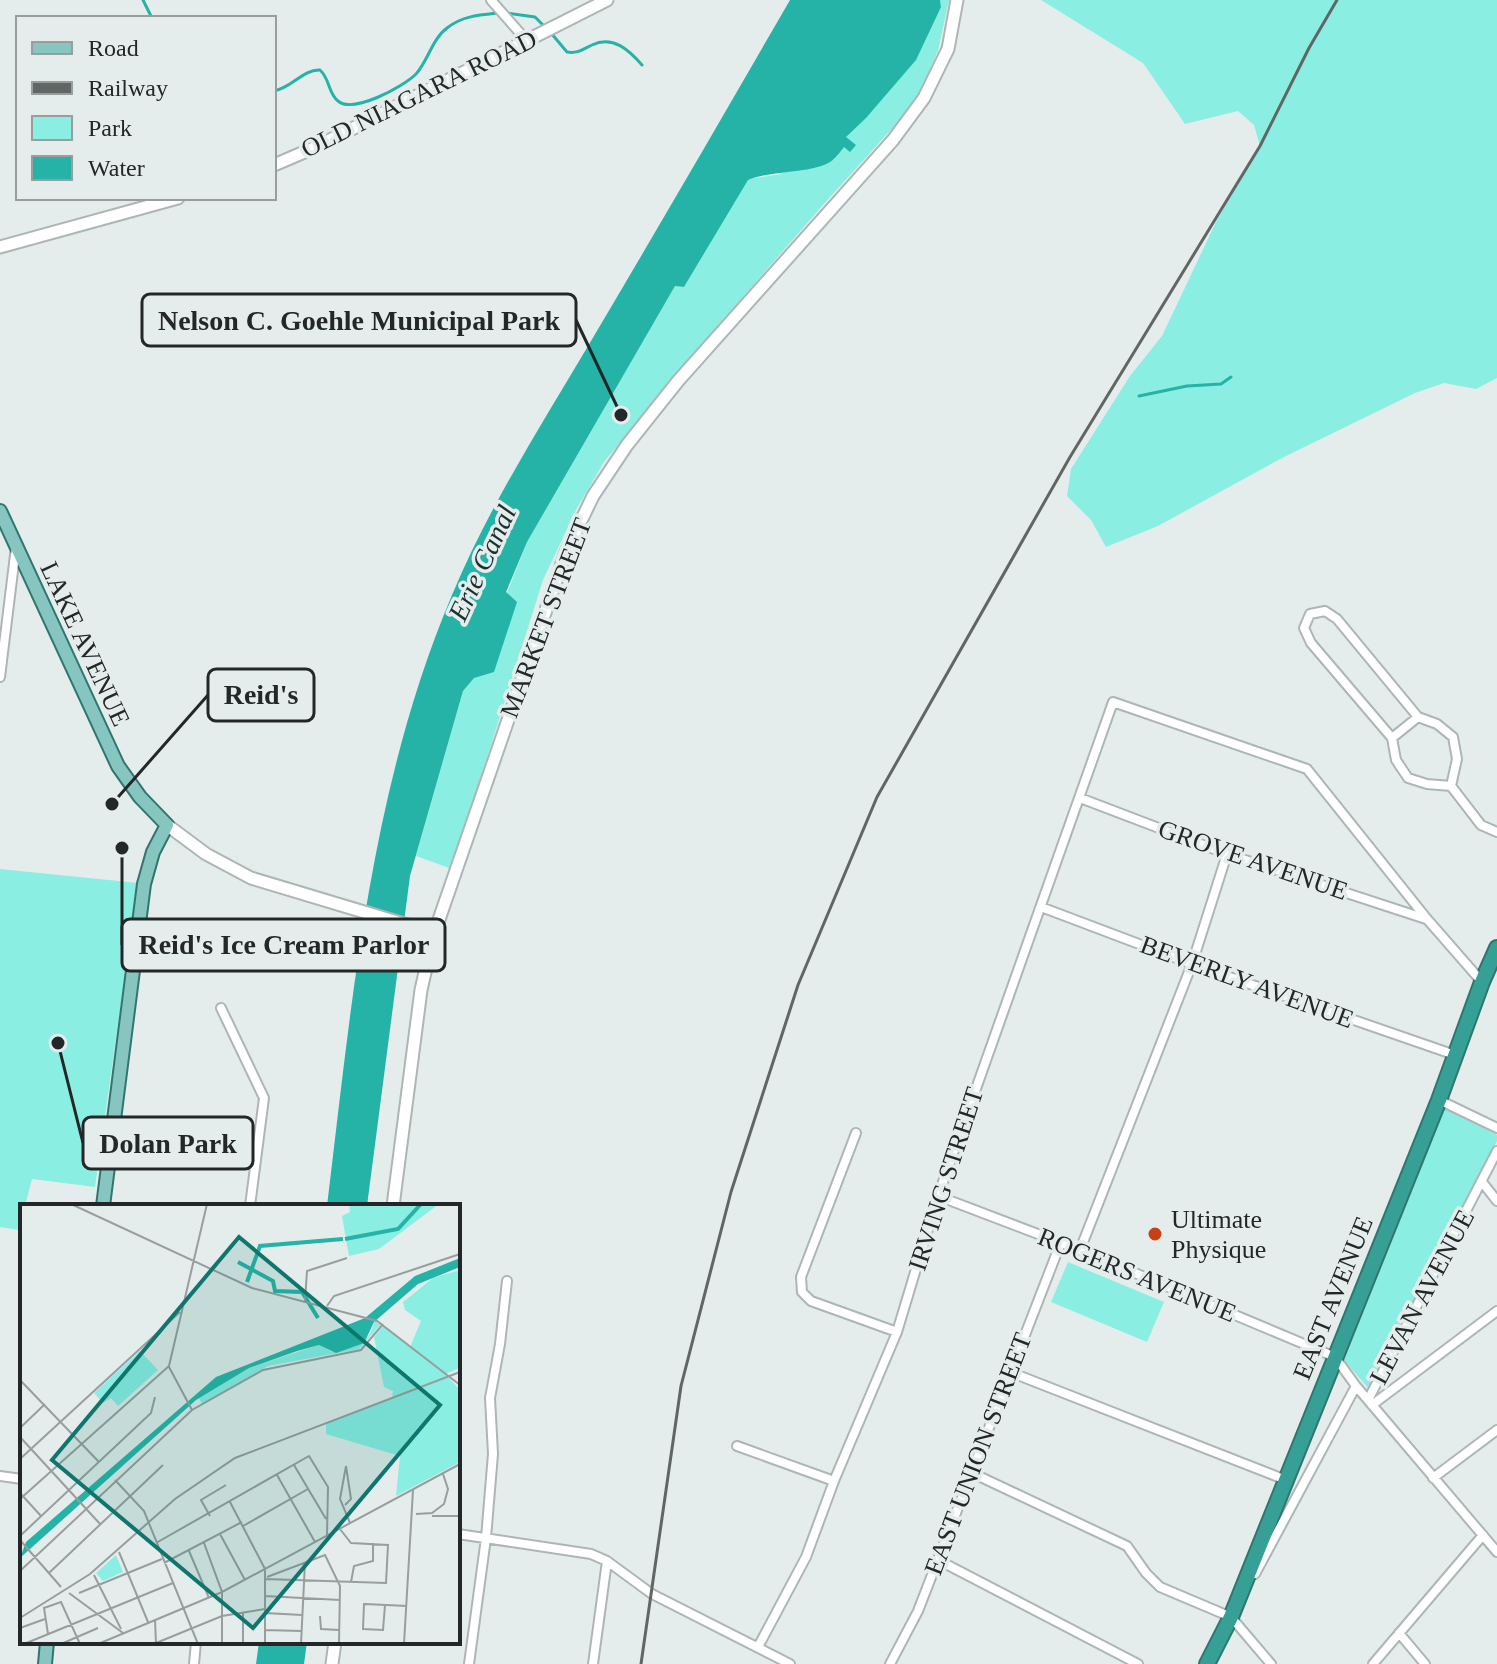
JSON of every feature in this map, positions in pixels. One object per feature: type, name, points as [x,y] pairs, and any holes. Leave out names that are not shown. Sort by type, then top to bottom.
[{"type":"highway","name":"EAST AVENUE","points":[[1207,1664],[1231,1617],[1497,948]]},
{"type":"main road","name":"LAKE AVENUE","points":[[0,511],[118,766],[140,797],[167,825]]},
{"type":"main road","points":[[103,1204],[144,884],[153,852],[167,825]]},
{"type":"main road","points":[[45,1664],[47,1644]]},
{"type":"street","points":[[491,0],[527,41]]},
{"type":"street","name":"OLD NIAGARA ROAD","points":[[276,164],[316,147],[607,0]]},
{"type":"street","name":"MARKET STREET","points":[[393,1204],[421,990],[434,933],[566,552],[593,496],[627,445],[678,381],[893,140],[924,98],[948,49],[957,0]]},
{"type":"street","points":[[0,247],[171,200]]},
{"type":"street","points":[[0,677],[16,547]]},
{"type":"street","points":[[1451,786],[1457,759],[1453,737],[1437,724],[1418,717],[1337,619],[1325,611],[1310,614],[1304,628],[1311,643],[1392,738],[1396,760],[1408,778],[1451,786],[1481,825],[1497,832]]},
{"type":"street","name":"IRVING STREET","points":[[758,1647],[806,1557],[834,1481],[897,1332],[938,1196],[1113,702],[1307,769],[1427,919]]},
{"type":"street","points":[[1392,738],[1418,717]]},
{"type":"street","name":"GROVE AVENUE","points":[[1080,798],[1227,854],[1427,919]]},
{"type":"street","name":"LAKE AVENUE","points":[[167,825],[197,849],[251,878],[434,933]]},
{"type":"street","points":[[1080,1250],[1192,964],[1227,854]]},
{"type":"street","name":"BEVERLY AVENUE","points":[[1041,907],[1192,964],[1455,1055]]},
{"type":"street","points":[[1427,919],[1482,982]]},
{"type":"street","points":[[221,1008],[264,1098],[250,1204]]},
{"type":"street","points":[[1439,1100],[1497,1128]]},
{"type":"street","points":[[856,1133],[801,1277],[802,1292],[811,1301],[897,1332]]},
{"type":"street","name":"LEVAN AVENUE","points":[[1370,1402],[1497,1151]]},
{"type":"street","points":[[1482,1182],[1497,1201]]},
{"type":"street","name":"ROGERS AVENUE","points":[[938,1196],[1061,1242],[1335,1357]]},
{"type":"street","name":"EAST UNION STREET","points":[[890,1664],[918,1611],[1061,1242]]},
{"type":"street","points":[[469,1664],[486,1538],[493,1454],[490,1398],[507,1281]]},
{"type":"street","points":[[1370,1402],[1497,1311]]},
{"type":"street","points":[[1335,1357],[1356,1386],[1497,1551]]},
{"type":"street","points":[[1010,1372],[1286,1480]]},
{"type":"street","name":"LEVAN AVENUE","points":[[1231,1617],[1356,1386]]},
{"type":"street","points":[[1433,1478],[1497,1430]]},
{"type":"street","points":[[737,1446],[834,1481]]},
{"type":"street","points":[[970,1472],[1127,1546],[1160,1587],[1231,1617],[1271,1664]]},
{"type":"street","points":[[0,1476],[20,1479]]},
{"type":"street","points":[[460,1534],[591,1554],[607,1561],[652,1594],[790,1664]]},
{"type":"street","points":[[1373,1664],[1483,1535]]},
{"type":"street","points":[[938,1560],[1138,1664]]},
{"type":"street","points":[[593,1664],[607,1561]]},
{"type":"street","points":[[1399,1633],[1425,1664]]},
{"type":"street","points":[[194,1664],[196,1644]]},
{"type":"street","points":[[332,1664],[335,1644]]},
{"type":"green space","points":[[940,0],[949,0],[938,51],[916,102],[681,368],[604,462],[577,508],[543,580],[452,869],[416,856],[463,691],[474,677],[527,542],[675,286],[684,287],[748,179],[782,174],[845,137],[941,7]]},
{"type":"green space","points":[[1041,0],[1497,0],[1497,378],[1476,389],[1444,383],[1415,393],[1282,458],[1158,526],[1106,547],[1091,520],[1067,496],[1071,469],[1130,376],[1162,336],[1216,222],[1260,146],[1254,125],[1238,111],[1185,124],[1143,63]]},
{"type":"green space","points":[[0,869],[138,883],[95,1187],[32,1179],[26,1204],[20,1204],[19,1230],[0,1227]]},
{"type":"green space","points":[[1445,1108],[1497,1135],[1497,1141],[1369,1389],[1344,1360]]},
{"type":"green space","points":[[1068,1262],[1164,1302],[1147,1342],[1051,1302]]},
{"type":"water","name":"Erie Canal","points":[[790,0],[940,0],[941,7],[916,60],[846,137],[856,145],[850,152],[844,147],[832,161],[822,166],[748,180],[684,287],[675,286],[527,542],[506,592],[517,602],[494,672],[474,678],[463,691],[410,876],[367,1204],[327,1204],[368,896],[401,743],[424,668],[482,529]]},
{"type":"water","points":[[259,1644],[307,1644],[304,1664],[256,1664]]},
{"type":"waterway","points":[[143,0],[151,16]]},
{"type":"waterway","points":[[276,90],[308,72],[320,70],[338,101],[345,104],[366,102],[390,92],[416,74],[438,38],[453,24],[471,17],[499,13]]},
{"type":"waterway","points":[[506,13],[535,17],[546,28]]},
{"type":"waterway","points":[[551,33],[567,52],[577,52],[600,42],[614,43],[626,49],[642,65]]},
{"type":"waterway","points":[[1139,396],[1187,386],[1221,384],[1231,377]]},
{"type":"railway","points":[[641,1664],[681,1386],[731,1192],[798,985],[877,797],[1070,457],[1260,146],[1337,0]]},
{"type":"place","name":"Nelson C. Goehle Municipal Park","points":[[621,415]]},
{"type":"place","name":"Reid's","points":[[112,804]]},
{"type":"place","name":"Reid's Ice Cream Parlor","points":[[122,848]]},
{"type":"place","name":"Dolan Park","points":[[58,1043]]},
{"type":"place","name":"Ultimate Physique","points":[[1155,1234]]}]
